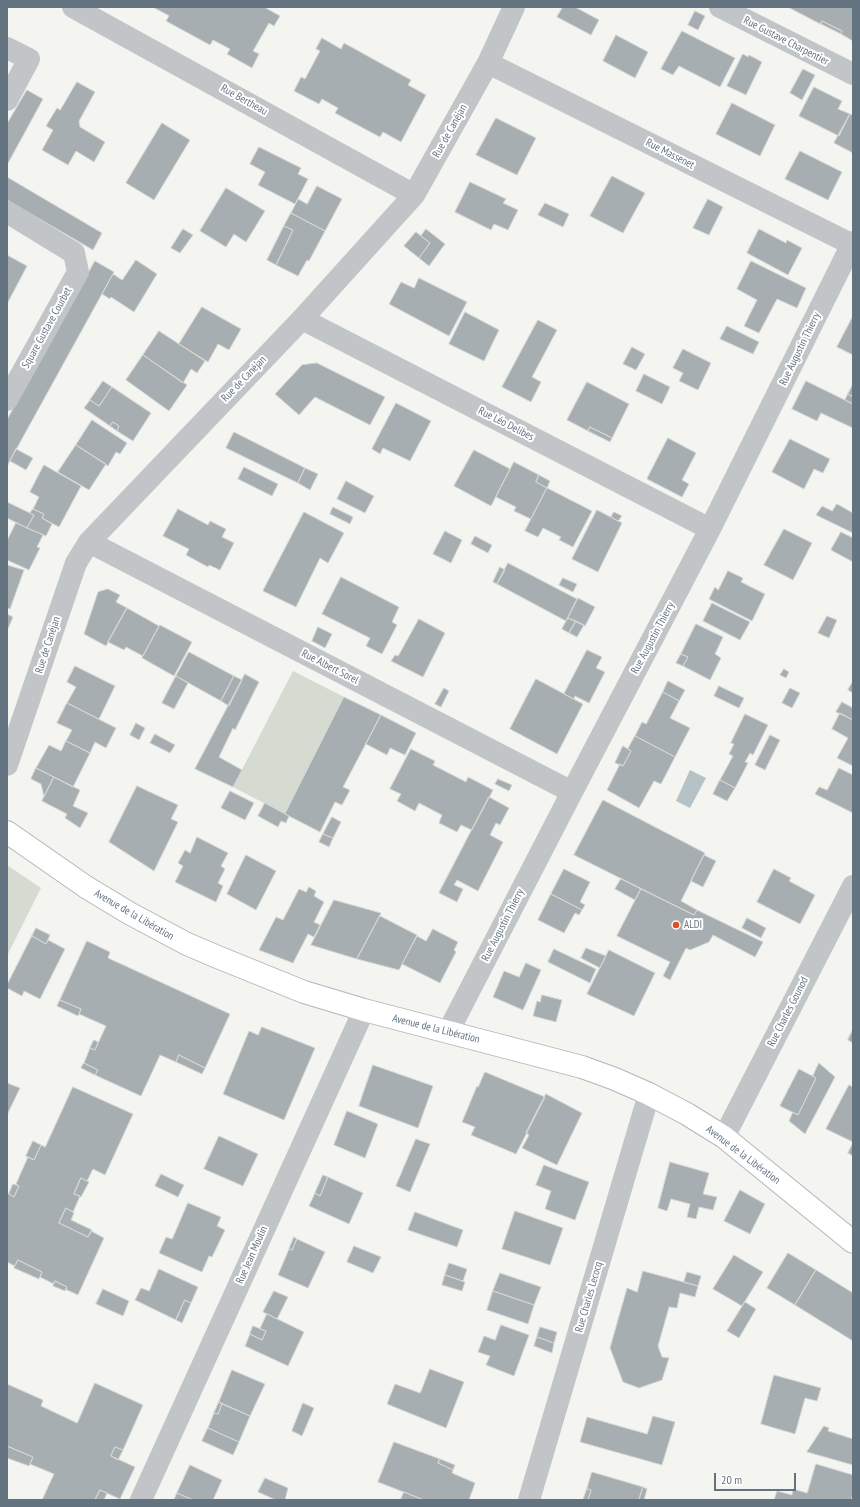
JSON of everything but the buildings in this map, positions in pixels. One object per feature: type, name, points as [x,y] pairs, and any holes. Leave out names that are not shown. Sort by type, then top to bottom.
[{"type":"main road","name":"Avenue de la Libération","points":[[7,832],[86,887],[155,928],[187,944],[304,992],[364,1010],[582,1067],[616,1079],[649,1094],[687,1114],[724,1137],[853,1242]]},
{"type":"street","name":"Rue Bertheau","points":[[73,7],[110,16],[414,195]]},
{"type":"street","name":"Rue de Canéjan","points":[[7,765],[76,563],[88,542],[302,319],[414,195],[488,63],[514,7]]},
{"type":"street","name":"Rue Gustave Charpentier","points":[[720,7],[853,74]]},
{"type":"street","points":[[7,48],[29,59],[7,100]]},
{"type":"street","name":"Rue Massenet","points":[[488,63],[853,244]]},
{"type":"street","name":"Square Gustave Courbet","points":[[7,212],[74,253],[78,272],[7,400]]},
{"type":"street","name":"Rue Augustin Thierry","points":[[448,1032],[710,529],[853,244]]},
{"type":"street","name":"Rue Léo Delibes","points":[[302,319],[710,529]]},
{"type":"street","name":"Rue Albert Sorel","points":[[88,542],[572,792]]},
{"type":"street","name":"Rue Charles Gounod","points":[[724,1137],[853,886]]},
{"type":"street","name":"Rue Jean Moulin","points":[[141,1500],[364,1010]]},
{"type":"street","name":"Rue Charles Lecocq","points":[[529,1500],[649,1094]]},
{"type":"shaded area","points":[[293,671],[344,697],[285,814],[233,787]]},
{"type":"shaded area","points":[[690,770],[706,778],[690,808],[676,801]]},
{"type":"shaded area","points":[[7,865],[41,888],[7,956]]},
{"type":"place","name":"ALDI","points":[[676,925]]}]
